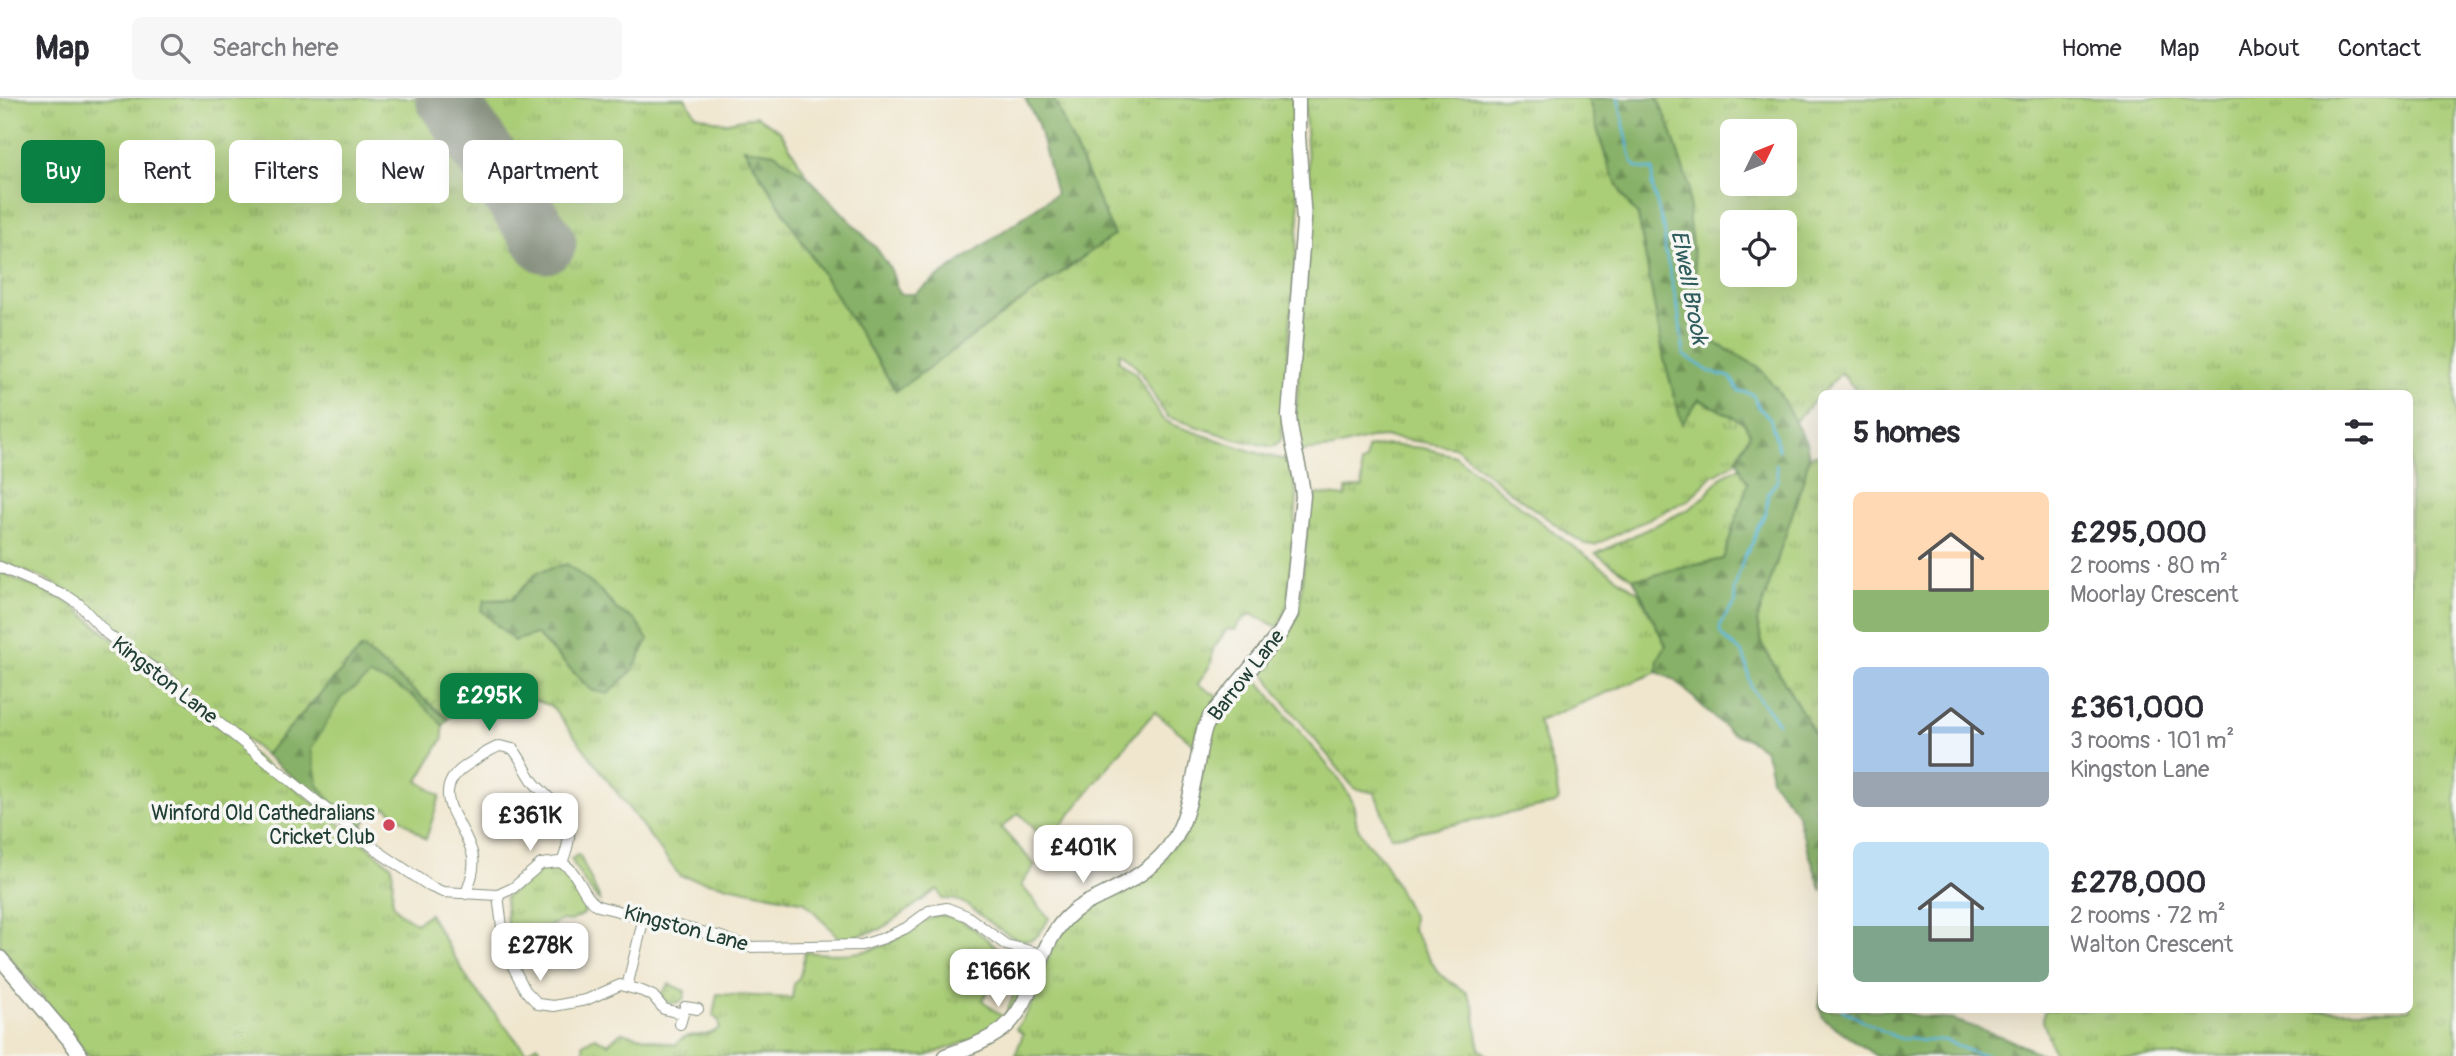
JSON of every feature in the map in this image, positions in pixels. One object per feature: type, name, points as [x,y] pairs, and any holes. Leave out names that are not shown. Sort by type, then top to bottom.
[{"type":"main road","name":"Barrow Lane","points":[[945,1056],[987,1039],[1009,1023],[1028,990],[1052,933],[1072,912],[1131,879],[1167,849],[1184,816],[1210,717],[1281,632],[1291,614],[1303,496],[1289,416],[1304,221],[1298,98]]},
{"type":"main road","points":[[0,958],[81,1056]]},
{"type":"street","name":"Kingston Lane","points":[[0,568],[67,596],[79,604],[107,634],[166,678],[382,854],[431,887],[443,892],[498,895]]},
{"type":"street","points":[[466,894],[473,869],[473,855],[450,807],[450,784],[460,770],[500,746],[513,749],[536,785],[549,796],[566,818],[570,841],[562,863],[541,864],[513,888],[498,895],[505,951],[525,990],[538,1004],[564,1004],[586,1000],[620,985],[653,996],[660,1012],[668,1011],[681,1019],[685,1007],[698,1010]]},
{"type":"street","name":"Kingston Lane","points":[[562,863],[571,870],[589,900],[598,905],[734,940],[748,947],[862,945],[906,928],[929,911],[947,908],[967,916],[1006,945],[1042,954]]},
{"type":"street","points":[[627,987],[644,917]]},
{"type":"green space","points":[[0,98],[437,98],[466,140],[463,140],[463,203],[510,203],[539,245],[544,248],[551,242],[550,234],[529,203],[623,203],[623,140],[485,140],[456,98],[685,98],[696,115],[724,123],[756,116],[780,131],[808,177],[774,153],[744,149],[896,391],[1114,235],[1053,98],[1293,98],[1299,216],[1281,440],[1273,447],[1235,439],[1168,417],[1142,375],[1120,352],[1119,361],[1135,373],[1162,418],[1173,425],[1289,461],[1297,496],[1288,602],[1278,627],[1251,614],[1240,622],[1235,630],[1227,629],[1213,649],[1211,664],[1198,684],[1218,697],[1200,725],[1194,744],[1155,712],[1047,842],[1019,813],[1001,828],[1035,865],[1021,885],[1049,918],[1036,937],[1028,940],[1009,935],[964,903],[942,899],[938,889],[881,929],[841,940],[805,902],[680,876],[549,705],[478,684],[448,719],[362,648],[265,755],[173,678],[161,662],[115,635],[77,597],[48,580],[0,562]],"holes":[[[603,593],[616,609],[636,621],[591,690],[536,634],[486,600]]]},
{"type":"green space","points":[[1025,98],[1053,98],[1114,235],[896,391],[744,148],[774,153],[808,177],[877,249],[891,270],[899,294],[914,294],[1056,194],[1038,124]]},
{"type":"green space","points":[[1304,98],[1588,98],[1612,175],[1638,215],[1664,359],[1682,423],[1698,399],[1744,422],[1750,433],[1737,458],[1738,461],[1712,476],[1690,499],[1595,545],[1585,544],[1566,532],[1506,489],[1455,447],[1387,437],[1370,438],[1333,448],[1301,451],[1296,413],[1311,210]]},
{"type":"green space","points":[[1588,98],[1657,98],[1667,119],[1689,187],[1689,223],[1703,325],[1712,341],[1759,367],[1778,391],[1806,442],[1809,456],[1805,475],[1757,622],[1763,646],[1818,739],[1818,880],[1798,814],[1771,779],[1764,749],[1731,733],[1675,680],[1657,672],[1658,659],[1666,645],[1633,578],[1649,577],[1723,559],[1748,483],[1737,459],[1750,433],[1743,422],[1699,399],[1682,424],[1664,359],[1638,215],[1619,189]]},
{"type":"green space","points":[[1657,98],[2456,98],[2456,1056],[2055,1056],[2043,1021],[2044,1013],[2413,1013],[2413,390],[1856,390],[1841,373],[1825,390],[1818,390],[1818,397],[1794,422],[1778,391],[1712,341],[1703,325],[1689,223],[1689,187],[1667,119]]},
{"type":"green space","points":[[1388,445],[1423,448],[1455,456],[1564,540],[1639,593],[1666,646],[1658,659],[1657,672],[1538,721],[1553,767],[1559,800],[1555,804],[1391,837],[1375,793],[1354,788],[1278,694],[1267,676],[1257,668],[1292,627],[1299,612],[1310,499],[1315,499],[1318,494],[1346,497],[1346,489],[1363,487],[1361,464],[1366,460],[1367,448]]},
{"type":"green space","points":[[1818,455],[1818,739],[1763,646],[1757,622],[1809,456]]},
{"type":"green space","points":[[1740,467],[1748,483],[1723,559],[1649,577],[1633,578],[1596,554],[1691,508],[1722,476]]},
{"type":"green space","points":[[567,564],[603,593],[616,609],[636,621],[648,640],[633,670],[608,694],[591,690],[536,634],[514,641],[481,610],[485,600],[511,600],[538,572]]},
{"type":"green space","points":[[0,572],[75,607],[155,676],[392,866],[392,900],[398,911],[416,923],[429,914],[470,983],[526,1052],[537,1045],[544,1056],[88,1056],[0,946]]},
{"type":"green space","points":[[362,648],[448,719],[443,726],[412,695],[353,817],[368,816],[360,831],[265,755]]},
{"type":"green space","points":[[370,676],[410,695],[443,726],[443,738],[418,781],[440,796],[426,839],[386,807],[368,816],[353,817],[332,802],[318,785],[311,749],[341,698]]},
{"type":"green space","points":[[1249,677],[1255,677],[1339,779],[1353,802],[1357,826],[1366,842],[1384,861],[1413,918],[1412,928],[1439,974],[1467,993],[1474,1007],[1479,1048],[1488,1056],[1015,1056],[1023,1034],[1016,1029],[1029,1009],[1055,940],[1076,918],[1181,840],[1198,799],[1197,789],[1214,724]]},
{"type":"green space","points":[[580,856],[601,902],[580,876],[571,859]]},
{"type":"green space","points":[[555,866],[568,872],[586,902],[584,914],[571,921],[562,920],[509,947],[505,898],[540,869]]},
{"type":"green space","points":[[938,915],[963,922],[997,948],[985,974],[994,982],[982,1000],[1004,1018],[1029,959],[1032,965],[1015,1007],[1004,1020],[961,1044],[926,1056],[584,1056],[583,1044],[595,1037],[608,1044],[621,1032],[676,1045],[686,1037],[714,1032],[719,1028],[719,1021],[713,1016],[717,994],[792,998],[805,952],[838,954],[881,947]]},
{"type":"green space","points":[[669,984],[685,991],[684,999],[676,1003],[667,1002],[661,994]]},
{"type":"green space","points":[[1821,1013],[1905,1013],[1954,1020],[2046,1056],[1876,1056],[1823,1018]]},
{"type":"waterway","name":"Elwell Brook","points":[[1618,98],[1632,162],[1638,168],[1653,170],[1652,185],[1665,234],[1665,250],[1678,309],[1684,355],[1710,372],[1730,377],[1739,391],[1752,394],[1760,409],[1770,418],[1779,450]]},
{"type":"waterway","name":"Elwell Brook","points":[[1776,464],[1778,480],[1768,493],[1766,513],[1744,557],[1734,590],[1736,602],[1723,620],[1720,631],[1743,655],[1752,688],[1778,723]]},
{"type":"waterway","name":"Elwell Brook","points":[[1848,1013],[1897,1038],[1944,1040],[1974,1053],[1989,1056]]},
{"type":"runway","points":[[446,98],[546,243]]},
{"type":"place","name":"Winford Old Cathedralians Cricket Club","points":[[389,825]]}]
